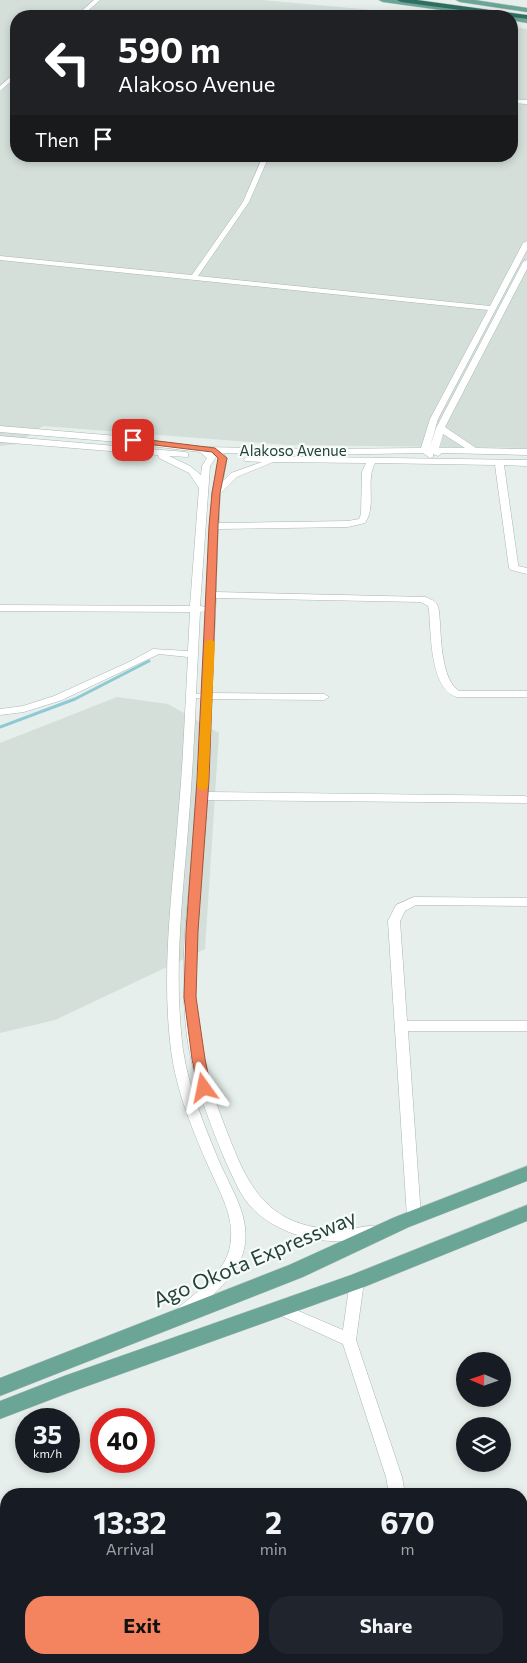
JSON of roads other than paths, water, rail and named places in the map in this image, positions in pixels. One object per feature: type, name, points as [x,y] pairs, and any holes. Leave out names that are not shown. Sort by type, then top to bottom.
[{"type":"highway","points":[[401,0],[467,10]]},
{"type":"highway","points":[[436,0],[516,10]]},
{"type":"main road","points":[[383,0],[456,10]]},
{"type":"main road","points":[[460,0],[524,11]]},
{"type":"main road","name":"Ago Okota Expressway","points":[[0,1386],[296,1271],[408,1220],[527,1173]]},
{"type":"main road","points":[[0,1410],[73,1382],[358,1281],[527,1213]]},
{"type":"street","points":[[85,10],[97,0]]},
{"type":"street","points":[[0,89],[10,80]]},
{"type":"street","points":[[194,277],[254,189],[258,171],[263,162]]},
{"type":"street","points":[[437,462],[429,450],[436,426],[491,308],[527,243]]},
{"type":"street","points":[[0,258],[491,308]]},
{"type":"street","points":[[365,452],[403,448],[420,439],[436,426],[527,262]]},
{"type":"street","points":[[436,426],[459,442],[481,451]]},
{"type":"street","name":"Alakoso Avenue","points":[[0,429],[126,440],[213,454],[275,460],[527,463]]},
{"type":"street","name":"Alakoso Avenue","points":[[0,439],[154,452],[213,454],[429,450],[527,452]]},
{"type":"street","points":[[429,450],[449,462]]},
{"type":"street","points":[[154,452],[190,468],[199,477],[204,489]]},
{"type":"street","points":[[176,1318],[220,1280],[238,1246],[238,1234],[232,1204],[188,1098],[181,1074],[175,1033],[172,959],[183,834],[204,489],[206,466],[213,454]]},
{"type":"street","points":[[213,454],[216,493],[212,609],[202,796],[192,931],[190,997],[198,1059],[204,1088],[234,1165],[247,1191],[258,1206],[289,1225],[332,1235],[360,1234],[408,1220],[401,1026],[394,921],[400,908],[414,901],[527,902]]},
{"type":"street","points":[[216,493],[234,475],[275,460]]},
{"type":"street","points":[[214,526],[348,524],[362,521],[366,514],[366,472],[372,461]]},
{"type":"street","points":[[499,462],[514,568],[527,571]]},
{"type":"street","points":[[212,596],[423,599],[432,604],[434,610],[442,676],[450,692],[465,694],[527,694]]},
{"type":"street","points":[[0,608],[212,609]]},
{"type":"street","points":[[0,712],[24,709],[58,698],[157,651],[193,654]]},
{"type":"street","points":[[191,696],[324,697]]},
{"type":"street","points":[[202,796],[525,800]]},
{"type":"street","points":[[401,1026],[527,1026]]},
{"type":"street","points":[[358,1281],[349,1340],[396,1488]]},
{"type":"street","points":[[280,1309],[349,1340]]},
{"type":"waterway","points":[[0,727],[75,699],[149,661]]}]
